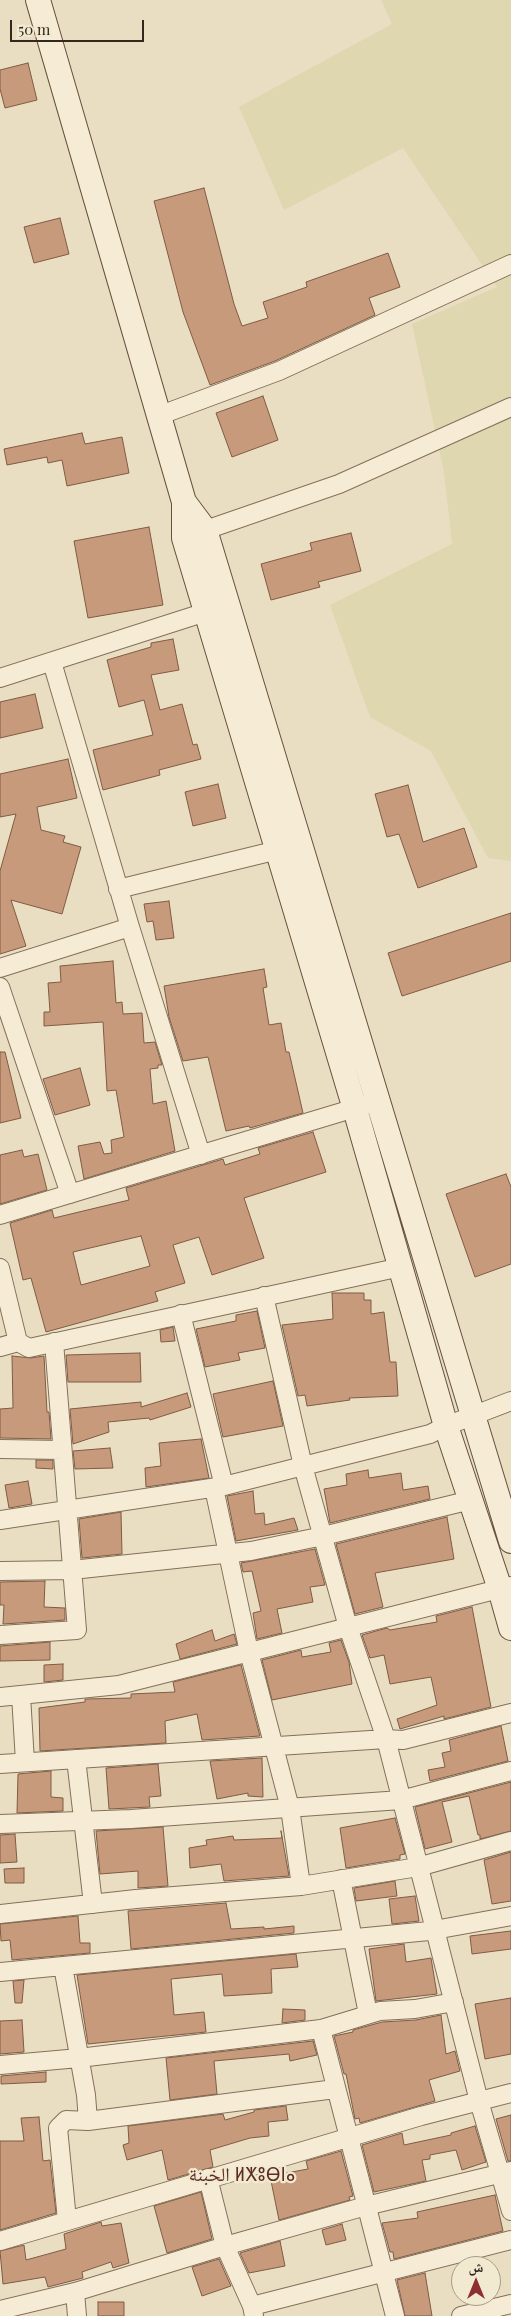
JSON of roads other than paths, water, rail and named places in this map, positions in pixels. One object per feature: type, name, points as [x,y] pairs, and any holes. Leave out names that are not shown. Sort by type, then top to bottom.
[{"type":"main road","points":[[38,0],[158,416],[366,1105],[402,1268],[446,1426],[471,1500],[506,1587],[511,1628]]},
{"type":"main road","points":[[194,534],[206,612],[278,850],[472,1416],[511,1541]]},
{"type":"street","points":[[158,416],[279,371],[511,264]]},
{"type":"street","points":[[194,534],[339,484],[511,407]]},
{"type":"street","points":[[0,678],[206,612]]},
{"type":"street","points":[[52,662],[118,889],[201,1155]]},
{"type":"street","points":[[118,889],[278,850]]},
{"type":"street","points":[[0,968],[130,928]]},
{"type":"street","points":[[0,987],[70,1194]]},
{"type":"street","points":[[0,1215],[366,1105]]},
{"type":"street","points":[[0,1268],[4,1297],[18,1342]]},
{"type":"street","points":[[0,1346],[18,1342],[29,1348],[264,1296],[402,1268]]},
{"type":"street","points":[[264,1296],[304,1466],[348,1627],[386,1739],[479,2101],[505,2172],[511,2211]]},
{"type":"street","points":[[181,1314],[219,1487],[227,1553],[249,1652],[290,1808],[301,1886]]},
{"type":"street","points":[[0,1635],[78,1630],[54,1342]]},
{"type":"street","points":[[0,1520],[219,1487],[430,1434],[511,1401]]},
{"type":"street","points":[[0,1449],[62,1450]]},
{"type":"street","points":[[0,1571],[72,1570],[251,1551],[323,1536],[471,1500]]},
{"type":"street","points":[[0,1697],[119,1685],[506,1587]]},
{"type":"street","points":[[21,1695],[25,1762]]},
{"type":"street","points":[[0,1764],[386,1739],[414,1739],[511,1713]]},
{"type":"street","points":[[76,1759],[93,1904]]},
{"type":"street","points":[[0,1824],[402,1800],[511,1771]]},
{"type":"street","points":[[0,1914],[136,1899],[301,1886],[418,1867],[511,1842]]},
{"type":"street","points":[[341,1879],[355,1939],[368,2014]]},
{"type":"street","points":[[0,1972],[435,1931],[511,1916]]},
{"type":"street","points":[[63,1966],[88,2121]]},
{"type":"street","points":[[0,2065],[79,2058],[321,2029],[368,2014],[415,2009],[454,2002]]},
{"type":"street","points":[[321,2029],[347,2137],[395,2316]]},
{"type":"street","points":[[67,2220],[58,2128],[66,2120],[88,2121],[335,2089]]},
{"type":"street","points":[[0,2241],[347,2137],[511,2093]]},
{"type":"street","points":[[0,2310],[74,2292],[366,2206],[505,2172]]},
{"type":"street","points":[[208,2178],[225,2246],[253,2311],[511,2240]]},
{"type":"street","points":[[74,2292],[77,2316]]},
{"type":"street","points":[[461,2316],[511,2304]]},
{"type":"district","name":"الخبنة ⵍⵅⵓⴱⵏⴰ","points":[[242,2175]]}]
